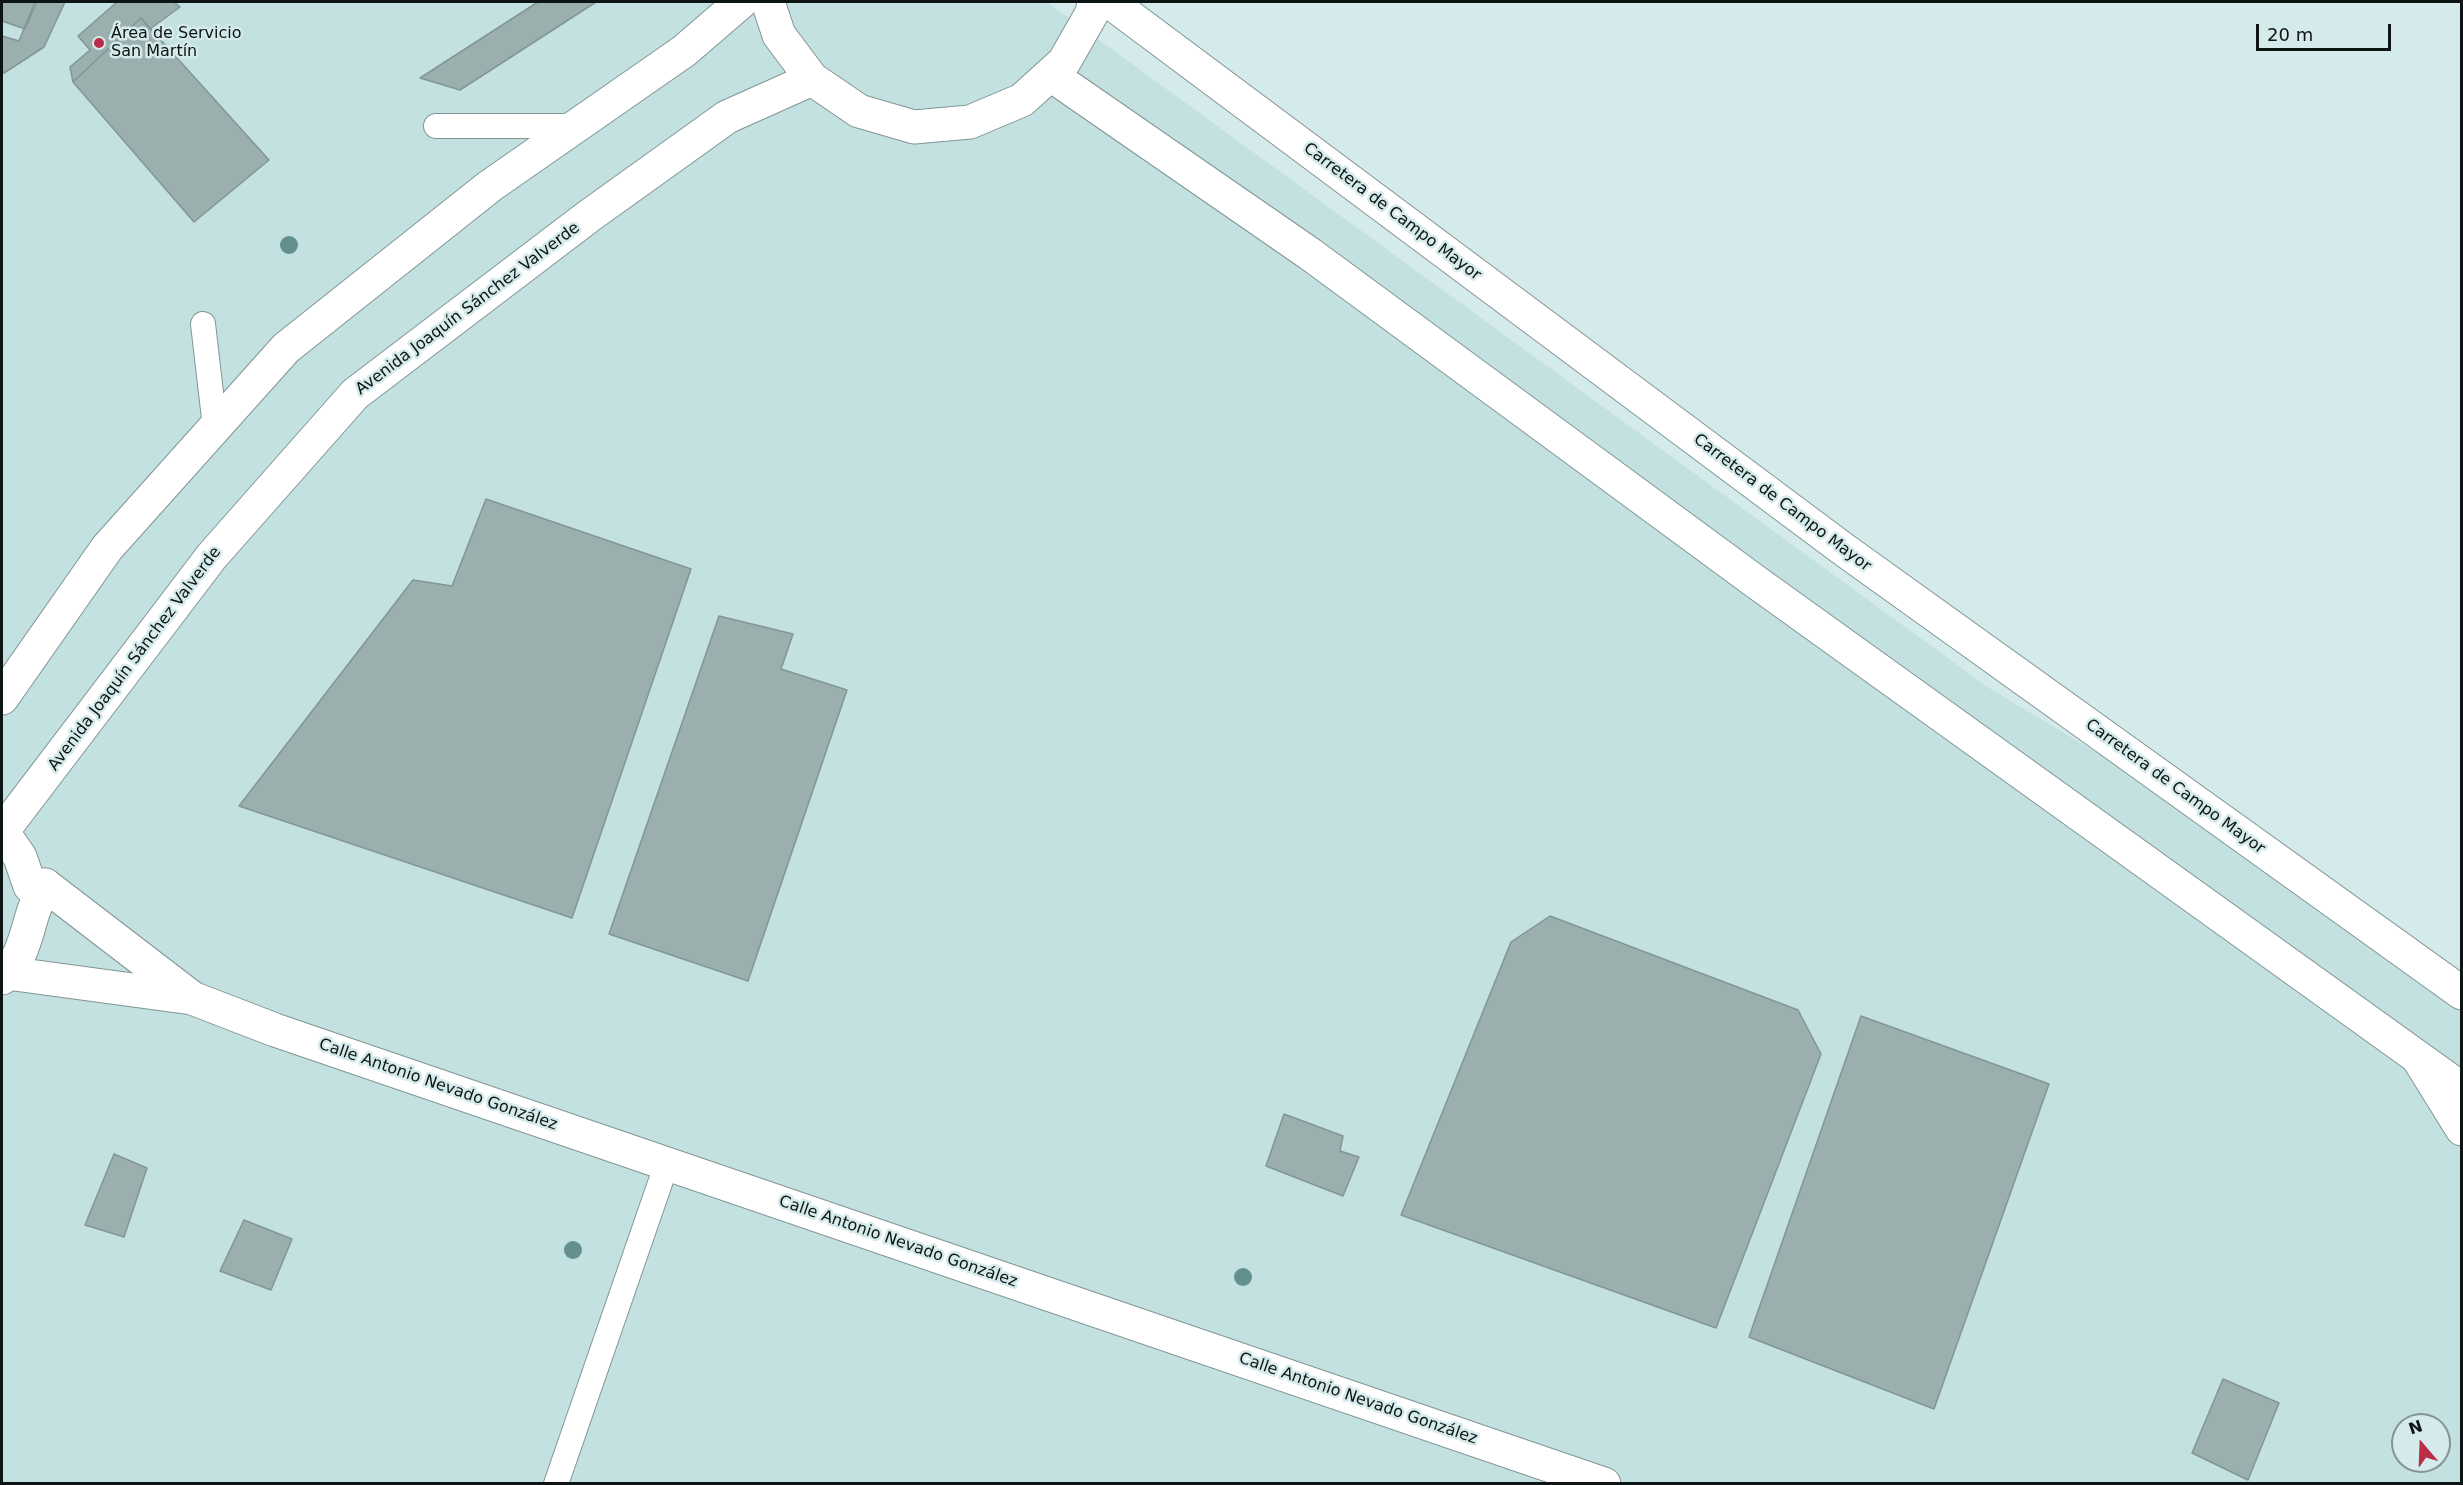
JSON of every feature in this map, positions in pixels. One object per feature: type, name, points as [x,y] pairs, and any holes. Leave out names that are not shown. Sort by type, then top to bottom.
[{"type":"main road","points":[[2,698],[107,548],[286,348],[490,186],[684,51],[741,2]]},
{"type":"main road","points":[[768,2],[779,35],[812,79],[859,111],[914,127],[970,122],[1022,100],[1064,62],[1092,13],[1094,2]]},
{"type":"main road","name":"Carretera de Campo Mayor","points":[[1110,2],[1844,549],[2462,993]]},
{"type":"main road","points":[[1051,75],[1310,254],[1756,582],[2462,1089]]},
{"type":"main road","name":"Avenida Joaquín Sánchez Valverde","points":[[2,832],[212,556],[356,394],[589,216],[727,117],[812,79]]},
{"type":"main road","name":"Calle Antonio Nevado González","points":[[2,832],[20,857],[30,886],[45,885],[192,998]]},
{"type":"main road","name":"Calle Antonio Nevado González","points":[[4,975],[16,961],[26,942],[32,916],[45,885]]},
{"type":"main road","name":"Calle Antonio Nevado González","points":[[4,975],[192,998],[275,1030],[1604,1484]]},
{"type":"main road","points":[[2418,1058],[2462,1129]]},
{"type":"lane","points":[[436,126],[576,126]]},
{"type":"lane","points":[[203,324],[215,427]]},
{"type":"lane","points":[[555,1484],[667,1163]]},
{"type":"shaded area","points":[[2,2],[1047,2],[1989,688],[2461,971],[2461,1483],[2,1484]]},
{"type":"building","points":[[2,2],[37,2],[25,29],[2,21]]},
{"type":"building","points":[[35,2],[65,2],[44,47],[4,73],[2,72],[2,36],[19,41]]},
{"type":"building","name":"Área de Servicio San Martín","points":[[117,2],[174,2],[180,7],[150,29],[141,18],[73,82],[70,67],[90,50],[78,36]]},
{"type":"building","points":[[538,2],[596,2],[460,90],[420,78]]},
{"type":"building","points":[[141,18],[269,160],[194,222],[73,82]]},
{"type":"building","points":[[486,499],[691,569],[572,918],[239,806],[413,580],[452,586]]},
{"type":"building","points":[[719,616],[793,634],[781,669],[847,690],[748,981],[609,934]]},
{"type":"building","points":[[1550,916],[1798,1010],[1821,1054],[1716,1328],[1401,1215],[1511,942]]},
{"type":"building","points":[[1861,1016],[2049,1084],[1934,1409],[1749,1337]]},
{"type":"building","points":[[1284,1114],[1343,1136],[1340,1151],[1359,1157],[1343,1196],[1266,1166]]},
{"type":"building","points":[[114,1154],[147,1168],[124,1237],[85,1225]]},
{"type":"building","points":[[244,1220],[292,1239],[271,1290],[220,1271]]},
{"type":"building","points":[[2223,1379],[2279,1403],[2248,1480],[2192,1453]]},
{"type":"place","name":"Área de Servicio San Martín","points":[[99,43]]}]
